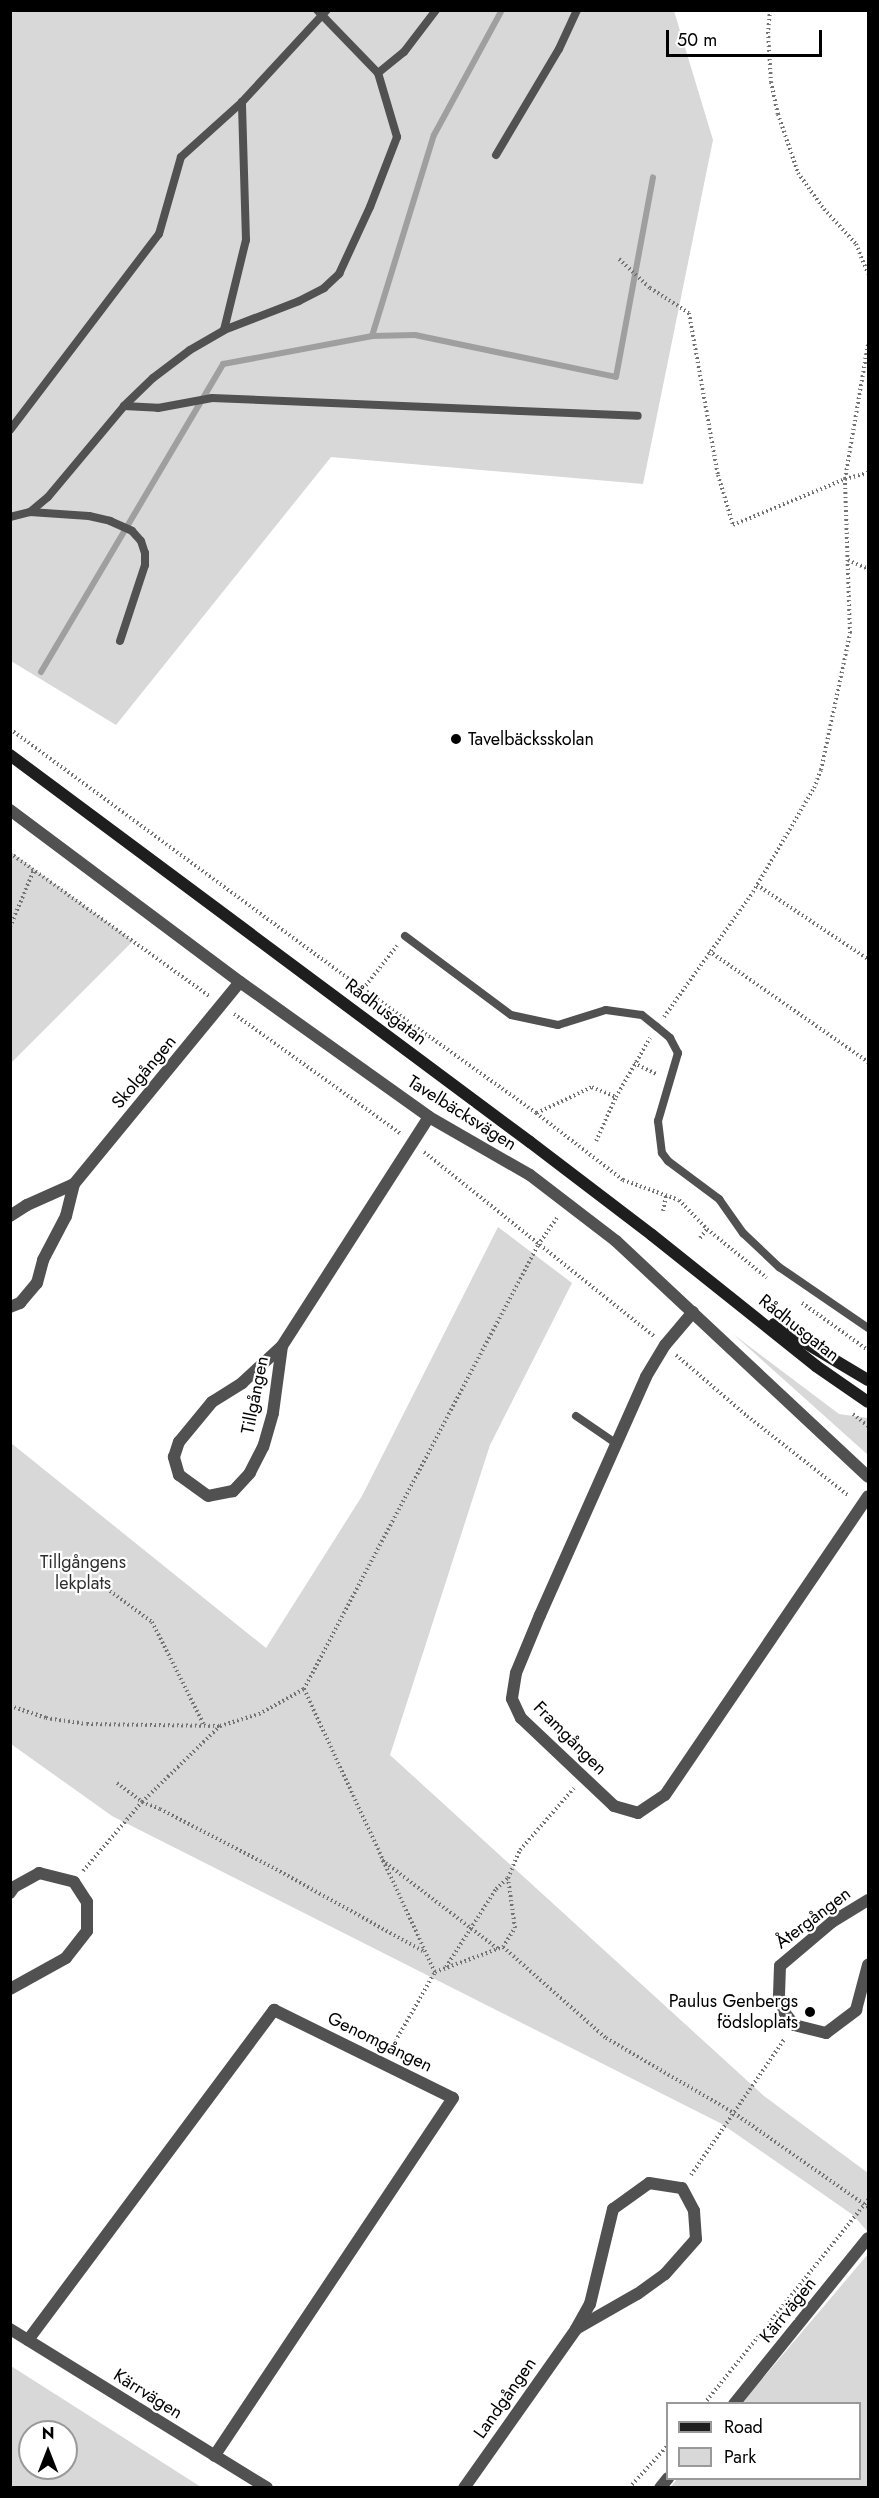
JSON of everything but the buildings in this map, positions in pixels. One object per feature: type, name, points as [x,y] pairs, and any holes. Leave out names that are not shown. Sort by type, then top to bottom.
[{"type":"main road","name":"Rådhusgatan","points":[[10,755],[530,1142],[736,1301],[816,1366],[868,1402]]},
{"type":"main road","name":"Rådhusgatan","points":[[736,1301],[868,1380]]},
{"type":"street","name":"Tavelbäcksvägen","points":[[10,810],[240,982],[429,1117],[530,1175],[616,1241],[868,1477]]},
{"type":"street","name":"Skolgången","points":[[10,1307],[20,1303],[37,1283],[43,1260],[66,1216],[74,1184],[240,982]]},
{"type":"street","name":"Tillgången","points":[[282,1346],[273,1413],[263,1447],[250,1473],[232,1491],[208,1496],[179,1475],[174,1457],[179,1442],[212,1402],[242,1383],[282,1346],[429,1117]]},
{"type":"street","name":"Skolgången","points":[[10,1216],[27,1205],[74,1184]]},
{"type":"street","name":"Framgången","points":[[693,1312],[665,1345],[645,1377],[614,1442],[516,1673],[512,1699],[521,1718],[614,1806],[638,1813],[665,1796],[865,1502]]},
{"type":"street","points":[[10,1893],[14,1887],[39,1873],[74,1882],[87,1902],[87,1931],[66,1958],[10,1989]]},
{"type":"street","name":"Återgången","points":[[794,2025],[779,1996],[780,1966],[832,1922],[868,1900]]},
{"type":"street","points":[[794,2025],[826,2033],[856,2010],[868,1965]]},
{"type":"street","name":"Genomgången","points":[[28,2340],[274,2010],[453,2098],[214,2456]]},
{"type":"street","name":"Landgången","points":[[464,2487],[576,2329],[590,2304],[614,2209],[649,2183],[682,2188],[694,2211],[696,2239],[665,2274],[637,2294],[576,2329]]},
{"type":"street","name":"Kärrvägen","points":[[735,2402],[868,2238]]},
{"type":"street","name":"Kärrvägen","points":[[10,2329],[267,2487]]},
{"type":"lane","points":[[378,73],[404,52],[436,10]]},
{"type":"lane","points":[[496,156],[560,49],[577,10]]},
{"type":"lane","points":[[10,430],[159,234],[181,157],[242,102],[323,12],[378,73],[398,137],[367,215],[339,274],[324,288],[298,301],[224,330],[190,350],[153,378],[124,406],[65,480],[30,512]]},
{"type":"lane","points":[[224,330],[246,240],[242,102]]},
{"type":"lane","points":[[124,406],[158,408],[212,398],[638,416]]},
{"type":"lane","points":[[10,517],[30,512],[90,516],[111,521],[132,531],[141,541],[145,553],[145,566],[120,641]]},
{"type":"lane","points":[[405,936],[511,1015],[558,1025],[606,1010],[642,1015],[657,1027],[669,1038],[678,1053],[668,1079],[658,1121],[659,1141],[668,1161],[719,1199],[743,1233],[779,1267],[868,1328]]},
{"type":"lane","points":[[576,1416],[614,1442]]},
{"type":"path","points":[[770,10],[768,32],[771,82],[778,114],[798,173],[824,209],[856,244],[868,274]]},
{"type":"path","points":[[618,259],[650,288],[689,313],[718,475],[733,525],[845,479],[868,473]]},
{"type":"path","points":[[596,1141],[615,1097],[634,1063],[709,950],[757,885],[814,788],[821,770],[850,633],[845,479],[868,345]]},
{"type":"path","points":[[848,560],[868,569]]},
{"type":"path","points":[[10,729],[363,989],[536,1113],[623,1180],[680,1200],[707,1229],[776,1285]]},
{"type":"path","points":[[10,853],[411,1142],[665,1345],[747,1416],[865,1502]]},
{"type":"path","points":[[10,927],[34,870]]},
{"type":"path","points":[[757,885],[868,959]]},
{"type":"path","points":[[363,989],[405,936]]},
{"type":"path","points":[[709,950],[868,1062]]},
{"type":"path","points":[[634,1063],[668,1079]]},
{"type":"path","points":[[536,1113],[592,1087],[615,1097]]},
{"type":"path","points":[[663,1211],[666,1195]]},
{"type":"path","points":[[10,1706],[46,1718],[87,1724],[220,1726],[259,1714],[304,1689],[538,1245],[557,1218]]},
{"type":"path","points":[[700,1238],[707,1229]]},
{"type":"path","points":[[795,1298],[868,1350]]},
{"type":"path","points":[[848,1410],[868,1426]]},
{"type":"path","points":[[99,1583],[152,1622],[204,1725]]},
{"type":"path","points":[[304,1689],[423,1951],[435,1972]]},
{"type":"path","points":[[74,1882],[142,1803],[220,1726]]},
{"type":"path","points":[[445,1968],[496,1889],[508,1878],[520,1850],[582,1778]]},
{"type":"path","points":[[117,1783],[142,1803],[160,1809],[272,1867],[423,1951]]},
{"type":"path","points":[[381,1859],[501,1948],[606,2038],[734,2113],[867,2206]]},
{"type":"path","points":[[383,2062],[435,1972],[501,1948],[515,1928],[508,1878]]},
{"type":"path","points":[[682,2188],[794,2025]]},
{"type":"path","points":[[705,2402],[867,2206],[868,2200]]},
{"type":"path","points":[[629,2487],[666,2447]]},
{"type":"green space","points":[[10,11],[674,11],[713,140],[643,484],[331,457],[116,725],[11,661]]},
{"type":"green space","points":[[11,852],[133,941],[11,1063]]},
{"type":"green space","name":"Tillgångens lekplats","points":[[498,1227],[572,1283],[490,1445],[390,1755],[764,2096],[868,2173],[867,2231],[853,2215],[722,2124],[112,1816],[11,1744],[11,1443],[266,1648],[362,1496]]},
{"type":"green space","points":[[733,1334],[839,1414],[868,1418],[868,1455]]},
{"type":"green space","points":[[868,2254],[868,2487],[670,2488],[676,2480],[861,2480],[861,2402],[743,2402]]},
{"type":"green space","points":[[11,2366],[201,2487],[11,2487]]},
{"type":"waterway","points":[[372,336],[434,135],[502,10]]},
{"type":"waterway","points":[[41,672],[223,364],[372,336],[415,335],[616,377],[653,177]]},
{"type":"place","name":"Tavelbäcksskolan","points":[[456,739]]},
{"type":"place","name":"Paulus Genbergs födsloplats","points":[[810,2012]]}]
